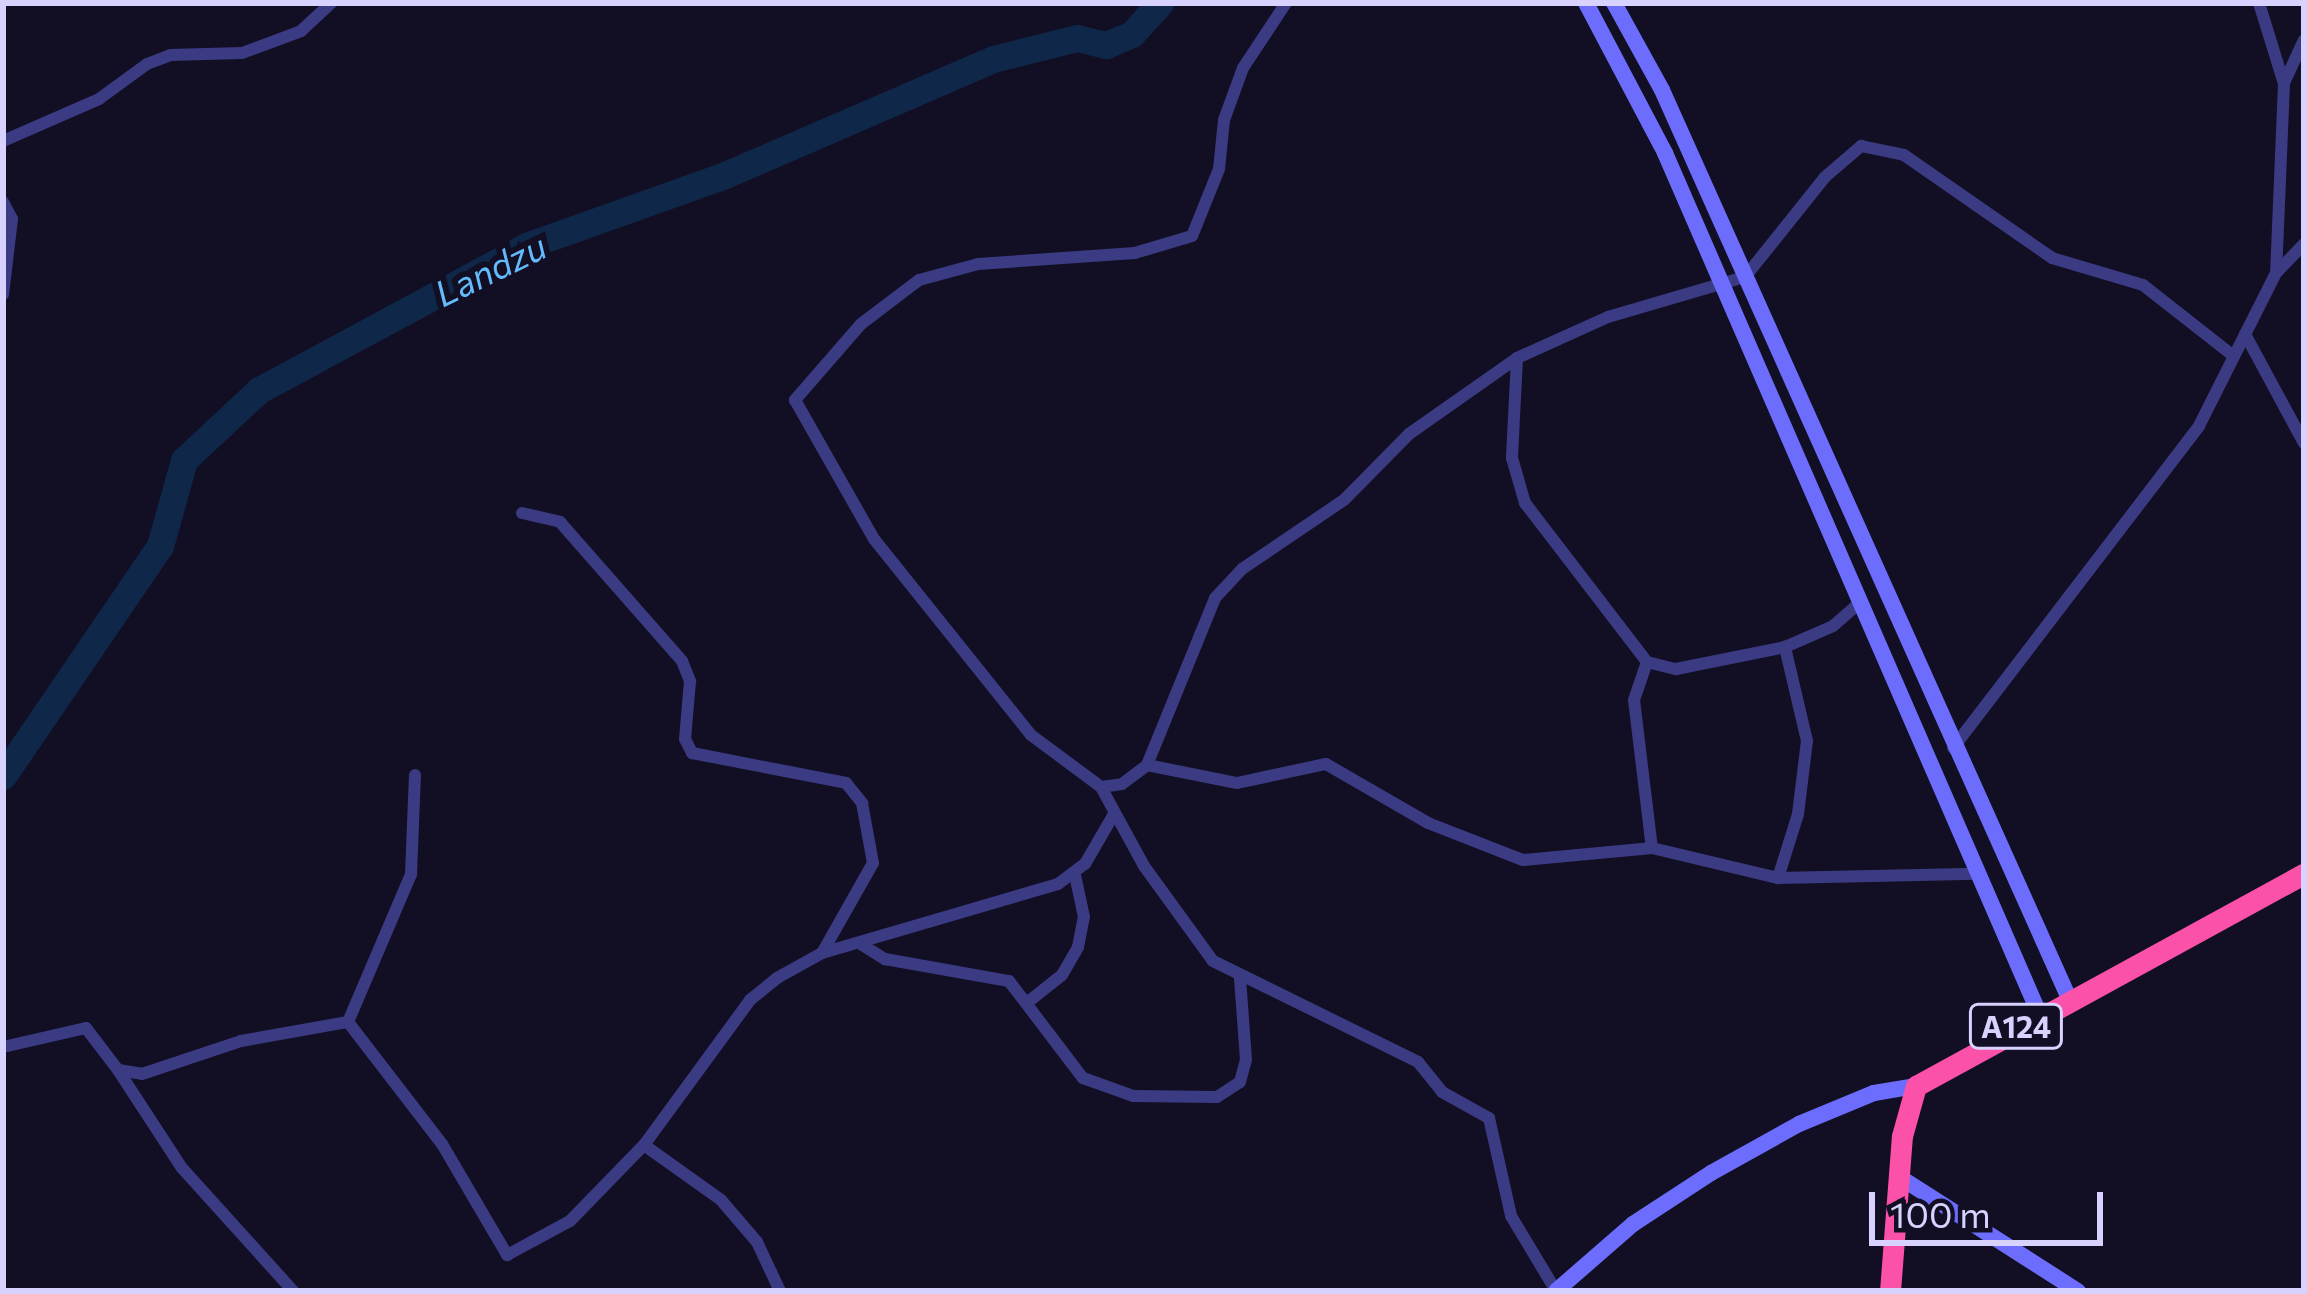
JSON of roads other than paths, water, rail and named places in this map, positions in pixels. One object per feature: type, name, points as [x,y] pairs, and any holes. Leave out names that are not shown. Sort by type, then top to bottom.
[{"type":"highway","name":"A124","points":[[1916,1085],[2068,996],[2304,874]]},
{"type":"highway","points":[[1890,1291],[1916,1085]]},
{"type":"street","points":[[3,141],[99,99],[147,64],[170,56],[242,53],[301,31],[331,3]]},
{"type":"street","points":[[1286,3],[1243,68],[1224,120],[1219,169],[1192,236],[1135,253],[978,264],[920,280],[861,324],[795,400],[874,539],[1031,735],[1101,787],[1187,930],[1240,979],[1418,1062],[1442,1092],[1489,1118],[1511,1216],[1556,1291],[1633,1223],[1711,1173],[1799,1124],[1874,1093],[1916,1085]]},
{"type":"street","points":[[1586,3],[1622,62],[1722,285],[2038,1013]]},
{"type":"street","points":[[1614,3],[1745,277],[1952,750],[2068,996]]},
{"type":"street","points":[[2259,3],[2284,85],[2276,273]]},
{"type":"street","points":[[2284,85],[2304,40]]},
{"type":"street","points":[[1101,787],[1123,784],[1147,765],[1215,598],[1242,569],[1344,500],[1409,434],[1517,358],[1608,317],[1745,277],[1825,176],[1861,146],[1880,145],[2052,258],[2143,285],[2231,355]]},
{"type":"street","points":[[3,202],[11,219],[3,294]]},
{"type":"street","points":[[1952,750],[2199,426],[2276,273],[2304,244]]},
{"type":"street","points":[[2245,334],[2304,443]]},
{"type":"street","points":[[1517,358],[1511,458],[1525,503],[1647,662],[1676,669],[1785,646],[1833,626],[1859,603]]},
{"type":"street","points":[[522,513],[560,522],[682,661],[690,681],[685,739],[692,753],[846,783],[862,803],[873,863],[822,953]]},
{"type":"street","points":[[1778,878],[1798,814],[1807,741],[1785,646]]},
{"type":"street","points":[[1647,662],[1634,700],[1652,848]]},
{"type":"street","points":[[1147,765],[1237,783],[1326,764],[1429,823],[1523,860],[1652,848],[1778,878],[1978,874]]},
{"type":"street","points":[[348,1022],[411,874],[415,775]]},
{"type":"street","points":[[348,1022],[442,1144],[507,1255],[570,1221],[644,1145],[751,1000],[822,953],[1075,875],[1114,814]]},
{"type":"street","points":[[1028,1002],[1061,975],[1078,947],[1084,916],[1075,875]]},
{"type":"street","points":[[859,944],[903,964],[1010,981],[1096,1086],[1133,1096],[1217,1097],[1240,1082],[1246,1060],[1240,979]]},
{"type":"street","points":[[118,1070],[142,1074],[241,1041],[348,1022]]},
{"type":"street","points":[[3,1047],[86,1028],[182,1168],[293,1291]]},
{"type":"street","points":[[644,1145],[721,1200],[757,1242],[780,1291]]},
{"type":"street","points":[[1901,1178],[2078,1291]]},
{"type":"waterway","name":"Landzu","points":[[3,776],[160,546],[184,460],[259,390],[526,246],[725,175],[993,59],[1077,38],[1106,45],[1132,34],[1160,3]]}]
